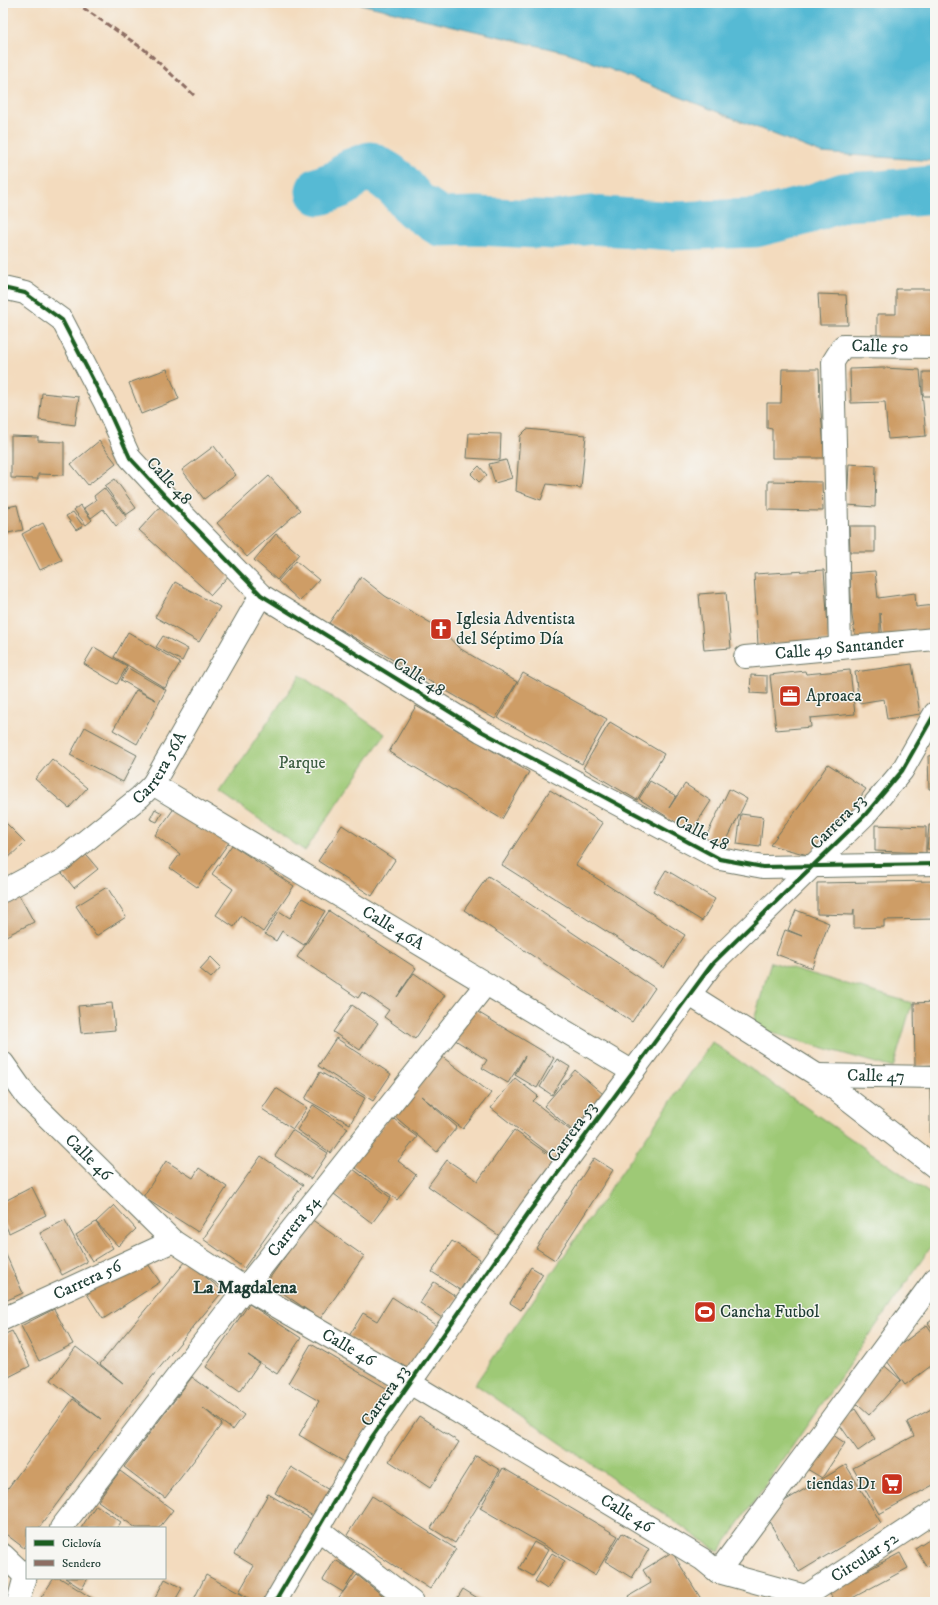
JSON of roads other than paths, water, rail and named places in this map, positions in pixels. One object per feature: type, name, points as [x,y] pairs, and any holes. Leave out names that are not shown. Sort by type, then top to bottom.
[{"type":"street","name":"Calle 48","points":[[3,288],[25,293],[62,320],[105,403],[130,458],[261,595],[481,731],[720,859],[763,867],[935,864]]},
{"type":"street","name":"Calle 50","points":[[840,648],[833,362],[843,346],[935,347]]},
{"type":"street","name":"Carrera 56A","points":[[3,891],[63,859],[140,797],[153,784],[261,595]]},
{"type":"street","name":"Calle 49 Santander","points":[[745,657],[935,639]]},
{"type":"street","name":"Carrera 53","points":[[275,1602],[370,1440],[529,1212],[632,1072],[713,963],[865,814],[902,771],[935,713]]},
{"type":"street","name":"Calle 46A","points":[[153,784],[632,1072]]},
{"type":"street","name":"Carrera 54","points":[[62,1527],[245,1288],[486,984]]},
{"type":"street","points":[[690,995],[817,1075],[935,1168]]},
{"type":"street","name":"Calle 46","points":[[3,1063],[27,1097],[173,1241],[245,1288],[410,1383],[702,1559],[718,1572],[800,1599]]},
{"type":"street","name":"Calle 47","points":[[817,1075],[935,1078]]},
{"type":"street","name":"Carrera 56","points":[[3,1319],[173,1241]]},
{"type":"street","points":[[718,1572],[935,1279]]},
{"type":"street","name":"Circular 52","points":[[800,1599],[935,1511]]},
{"type":"street","points":[[318,1530],[412,1602]]},
{"type":"street","points":[[3,1555],[26,1575],[18,1602]]},
{"type":"water","points":[[356,3],[935,3],[935,161],[821,153],[569,53]]},
{"type":"waterway","points":[[320,191],[342,183],[351,173],[370,166],[387,176],[398,185],[415,205],[441,222],[478,221],[555,225],[591,220],[673,226],[755,223],[807,210],[844,197],[935,190]]},
{"type":"place","name":"Iglesia Adventista del Séptimo Día","points":[[441,629]]},
{"type":"place","name":"Aproaca","points":[[790,696]]},
{"type":"place","name":"Cancha Futbol","points":[[705,1312]]},
{"type":"place","name":"tiendas D1","points":[[892,1484]]},
{"type":"district","name":"La Magdalena","points":[[245,1288]]},
{"type":"park label","name":"Parque","points":[[302,763]]}]
